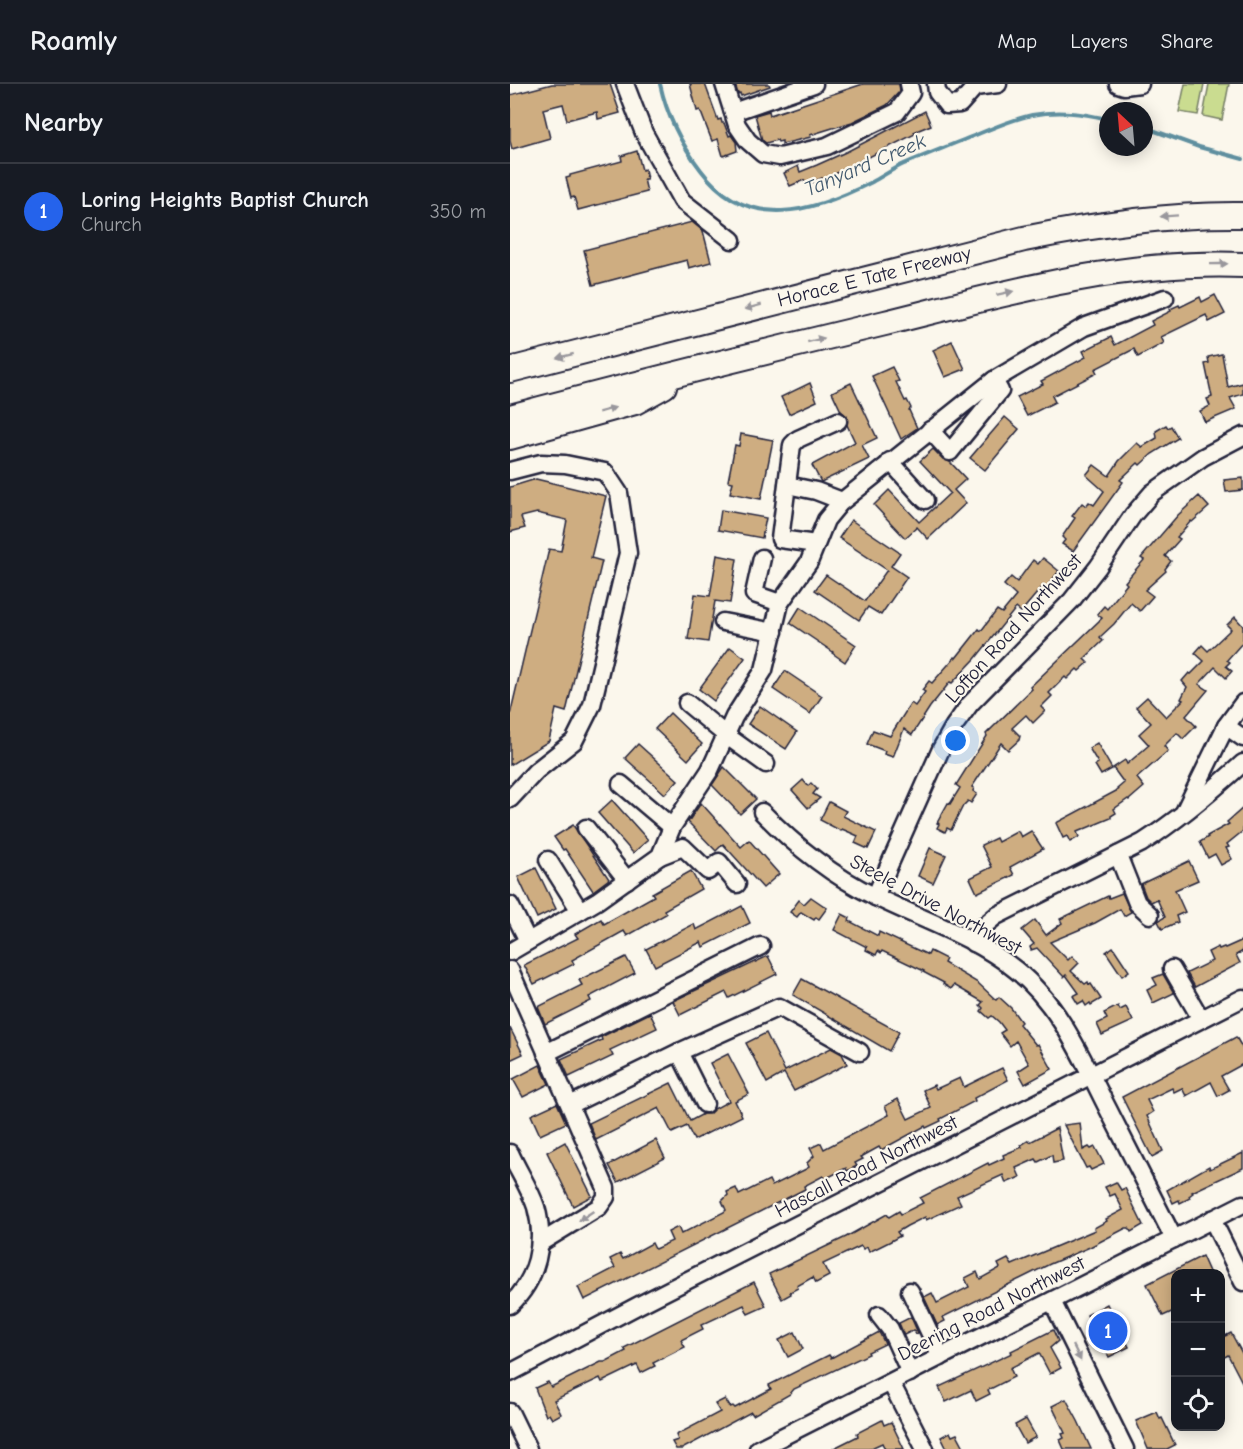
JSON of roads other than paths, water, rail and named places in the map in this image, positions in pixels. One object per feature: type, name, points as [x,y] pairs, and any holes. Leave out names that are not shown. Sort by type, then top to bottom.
[{"type":"highway","name":"Horace E Tate Freeway","points":[[510,370],[939,259],[1086,226],[1188,215],[1243,215]]},
{"type":"highway","points":[[510,417],[968,301],[1049,284],[1167,266],[1243,265]]},
{"type":"highway","points":[[510,437],[635,402],[698,368]]},
{"type":"street","points":[[625,84],[644,133],[682,201],[732,240]]},
{"type":"street","points":[[724,84],[737,125],[748,141],[763,154],[780,157],[827,146],[897,112],[911,93],[909,84]]},
{"type":"street","points":[[733,112],[814,84]]},
{"type":"street","points":[[936,84],[937,92],[947,105],[960,104],[975,87],[998,84]]},
{"type":"street","points":[[1118,84],[1124,87],[1140,84]]},
{"type":"street","points":[[660,856],[672,827],[710,770],[734,717],[764,670],[780,603],[809,562],[826,520],[842,501],[994,380],[1084,327],[1165,298]]},
{"type":"street","points":[[930,430],[950,452],[1000,391],[994,380]]},
{"type":"street","points":[[816,544],[780,539],[792,445],[798,439],[838,421]]},
{"type":"street","name":"Lofton Road Northwest","points":[[875,897],[941,748],[970,704],[1072,600],[1098,567],[1133,515],[1152,494],[1203,457],[1243,436]]},
{"type":"street","points":[[890,461],[925,500]]},
{"type":"street","points":[[510,471],[541,463],[565,464],[605,472],[619,493],[628,553],[592,705],[574,741],[536,771],[510,799]]},
{"type":"street","points":[[787,485],[816,491],[842,501]]},
{"type":"street","points":[[762,558],[754,594],[780,603]]},
{"type":"street","points":[[723,622],[774,632]]},
{"type":"street","points":[[687,703],[766,764]]},
{"type":"street","points":[[1184,813],[1226,726],[1243,703]]},
{"type":"street","points":[[1226,726],[1243,738]]},
{"type":"street","points":[[973,943],[983,927],[996,916],[1142,843],[1184,813],[1243,764]]},
{"type":"street","points":[[621,784],[672,827]]},
{"type":"street","name":"Steele Drive Northwest","points":[[762,812],[813,860],[842,879],[973,943],[1013,967],[1040,992],[1060,1020],[1091,1076],[1174,1239]]},
{"type":"street","points":[[586,828],[627,880]]},
{"type":"street","points":[[510,952],[580,911],[660,856],[683,847],[708,871],[719,862],[737,884]]},
{"type":"street","points":[[1118,855],[1137,903],[1150,915]]},
{"type":"street","points":[[548,860],[580,911]]},
{"type":"street","points":[[510,905],[528,941]]},
{"type":"street","points":[[546,1053],[761,946]]},
{"type":"street","points":[[1172,969],[1201,1019]]},
{"type":"street","points":[[510,970],[606,1188],[606,1197],[600,1207],[540,1243]]},
{"type":"street","name":"Hascall Road Northwest","points":[[510,1373],[1243,998]]},
{"type":"street","points":[[570,1105],[778,1007],[860,1052]]},
{"type":"street","points":[[679,1052],[705,1104]]},
{"type":"street","points":[[510,1153],[535,1205],[540,1224],[537,1262],[530,1280],[510,1305]]},
{"type":"street","name":"Deering Road Northwest","points":[[758,1449],[1243,1203]]},
{"type":"street","points":[[1212,1219],[1243,1282]]},
{"type":"street","points":[[910,1291],[941,1357]]},
{"type":"street","points":[[1052,1301],[1125,1449]]},
{"type":"street","points":[[879,1315],[890,1329],[910,1373]]},
{"type":"street","points":[[891,1383],[925,1449]]},
{"type":"street","points":[[510,1412],[528,1449]]},
{"type":"waterway","name":"Tanyard Creek","points":[[660,84],[667,107],[687,150],[719,190],[739,203],[760,209],[782,211],[827,202],[850,193],[904,164],[1024,117],[1061,112],[1099,117]]},
{"type":"waterway","name":"Tanyard Creek","points":[[1153,130],[1199,147],[1243,159]]},
{"type":"place","name":"Loring Heights Baptist Church","points":[[1108,1331]]}]
